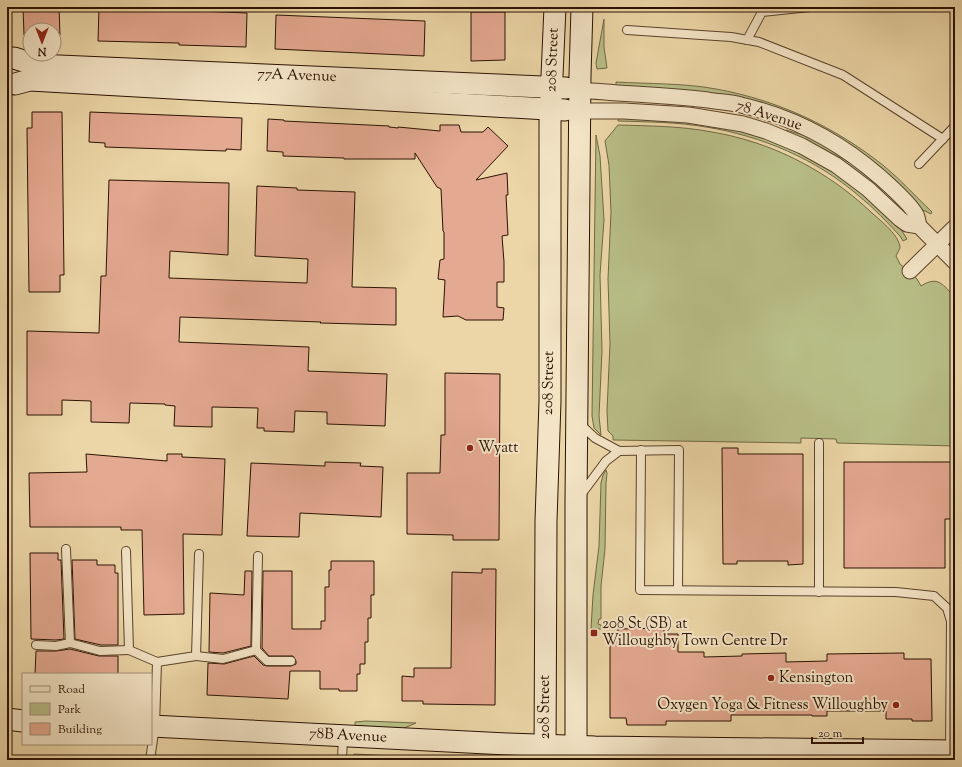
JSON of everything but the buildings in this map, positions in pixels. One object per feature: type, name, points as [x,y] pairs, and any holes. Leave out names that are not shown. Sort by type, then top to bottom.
[{"type":"street","name":"208 Street","points":[[545,752],[546,521],[550,400],[551,109],[555,7]]},
{"type":"street","name":"208 Street","points":[[576,753],[576,501],[582,7]]},
{"type":"street","name":"77A Avenue","points":[[11,53],[36,65],[552,87],[580,90]]},
{"type":"street","points":[[11,53],[17,66],[17,76],[11,89]]},
{"type":"street","name":"77A Avenue","points":[[11,89],[30,80],[580,111]]},
{"type":"street","name":"78 Avenue","points":[[580,90],[664,95],[740,105],[778,116],[823,136],[861,161],[887,184],[912,209],[917,216],[919,226],[955,262]]},
{"type":"street","name":"78 Avenue","points":[[580,111],[624,111],[688,115],[743,124],[766,131],[802,146],[836,165],[868,189],[900,219],[907,224],[919,226]]},
{"type":"street","points":[[910,271],[955,227]]},
{"type":"street","points":[[7,719],[22,721]]},
{"type":"street","name":"78B Avenue","points":[[153,726],[343,736],[545,752],[951,754]]},
{"type":"lane","points":[[746,40],[762,12],[810,7]]},
{"type":"lane","points":[[627,30],[731,37],[759,42],[844,75],[943,139]]},
{"type":"lane","points":[[920,164],[955,126]]},
{"type":"lane","points":[[578,420],[595,438],[619,451],[679,450],[678,590]]},
{"type":"lane","points":[[819,443],[819,592]]},
{"type":"lane","points":[[641,450],[640,590],[896,592],[934,596],[947,608],[951,621],[951,754]]},
{"type":"lane","points":[[576,501],[601,467],[619,451]]},
{"type":"lane","points":[[66,549],[70,642]]},
{"type":"lane","points":[[126,551],[129,650]]},
{"type":"lane","points":[[196,656],[199,554]]},
{"type":"lane","points":[[258,556],[256,650],[267,661],[291,661]]},
{"type":"lane","points":[[36,645],[56,646],[70,642],[100,651],[129,650],[156,662],[196,656],[223,659],[256,650]]},
{"type":"lane","points":[[152,737],[156,662]]},
{"type":"lane","points":[[342,760],[343,736]]},
{"type":"lane","points":[[150,760],[151,745]]},
{"type":"green space","points":[[604,19],[604,47],[607,68],[597,69],[596,63]]},
{"type":"green space","points":[[616,82],[679,85],[716,89],[762,100],[805,117],[846,139],[884,166],[932,212],[931,214],[923,210],[895,183],[818,128],[616,87]]},
{"type":"green space","points":[[619,116],[706,121],[779,142],[832,169],[880,207],[902,231],[907,239],[903,241],[875,210],[842,183],[825,171],[787,151],[747,136],[727,131],[684,124],[618,121]]},
{"type":"green space","points":[[618,125],[700,130],[756,143],[798,160],[818,172],[837,184],[885,224],[894,234],[899,243],[900,248],[896,256],[900,264],[917,279],[921,286],[932,281],[936,281],[943,285],[955,297],[955,446],[837,443],[836,439],[801,438],[801,443],[613,440],[613,436],[608,431],[607,411],[610,344],[608,279],[611,212],[609,165],[605,141]]},
{"type":"green space","points":[[786,130],[813,138],[861,169],[874,182],[872,183],[785,133]]},
{"type":"green space","points":[[596,135],[600,156],[604,220],[600,275],[602,351],[599,416],[601,435],[594,428],[592,416]]},
{"type":"green space","points":[[606,470],[605,549],[601,586],[601,619],[599,619],[598,624],[601,625],[601,629],[591,629],[593,595],[599,546],[601,483]]},
{"type":"green space","points":[[355,722],[416,723],[402,729],[355,728]]},
{"type":"green space","points":[[354,754],[472,760],[352,758]]},
{"type":"place","name":"Wyatt","points":[[470,448]]},
{"type":"place","name":"208 St (SB) at Willoughby Town Centre Dr","points":[[594,633]]},
{"type":"place","name":"Kensington","points":[[771,678]]},
{"type":"place","name":"Oxygen Yoga & Fitness Willoughby","points":[[896,705]]}]
